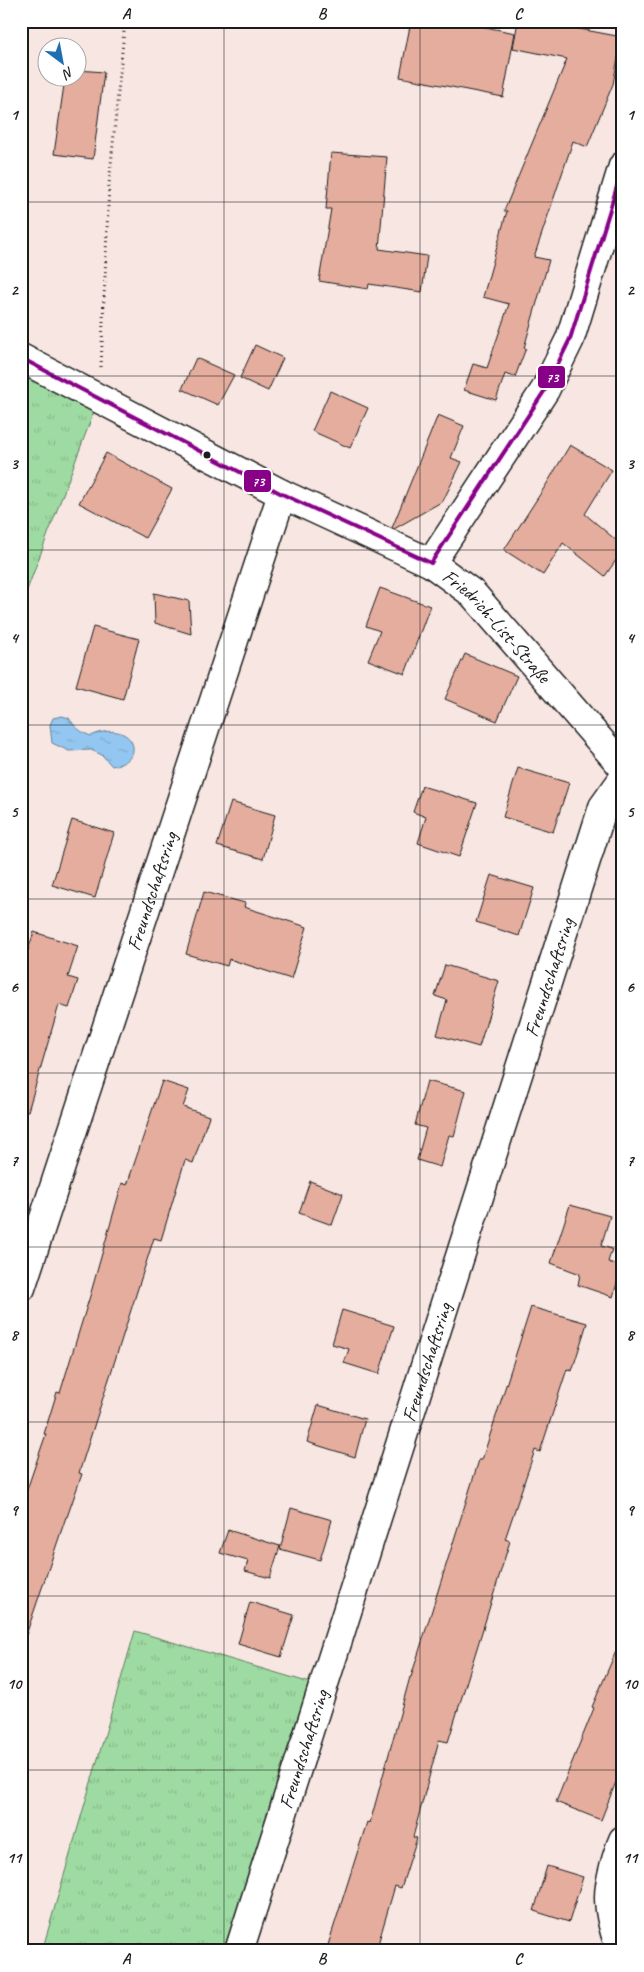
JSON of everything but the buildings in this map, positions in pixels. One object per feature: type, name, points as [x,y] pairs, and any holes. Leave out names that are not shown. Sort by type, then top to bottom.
[{"type":"street","points":[[431,563],[545,390],[554,373],[570,339],[623,166]]},
{"type":"street","name":"Friedrich-List-Straße","points":[[21,358],[282,494],[431,563],[472,593],[623,767]]},
{"type":"street","name":"Freundschaftsring","points":[[21,1288],[282,494]]},
{"type":"street","name":"Freundschaftsring","points":[[240,1951],[603,807],[623,779]]},
{"type":"street","points":[[622,1951],[616,1941],[609,1897],[617,1854],[623,1840]]},
{"type":"path","points":[[99,398],[110,185],[125,21]]},
{"type":"green space","points":[[21,358],[99,398],[21,606]]},
{"type":"green space","points":[[135,1631],[324,1687],[239,1951],[42,1951]]},
{"type":"water","points":[[62,716],[69,718],[78,729],[91,736],[106,732],[117,732],[126,736],[132,742],[131,757],[124,762],[112,766],[102,755],[91,750],[69,751],[52,743],[50,725],[53,718]]},
{"type":"transit line","name":"73","points":[[431,563],[545,390],[570,339],[623,167]]},
{"type":"transit line","name":"73","points":[[21,358],[282,494],[431,563]]}]
